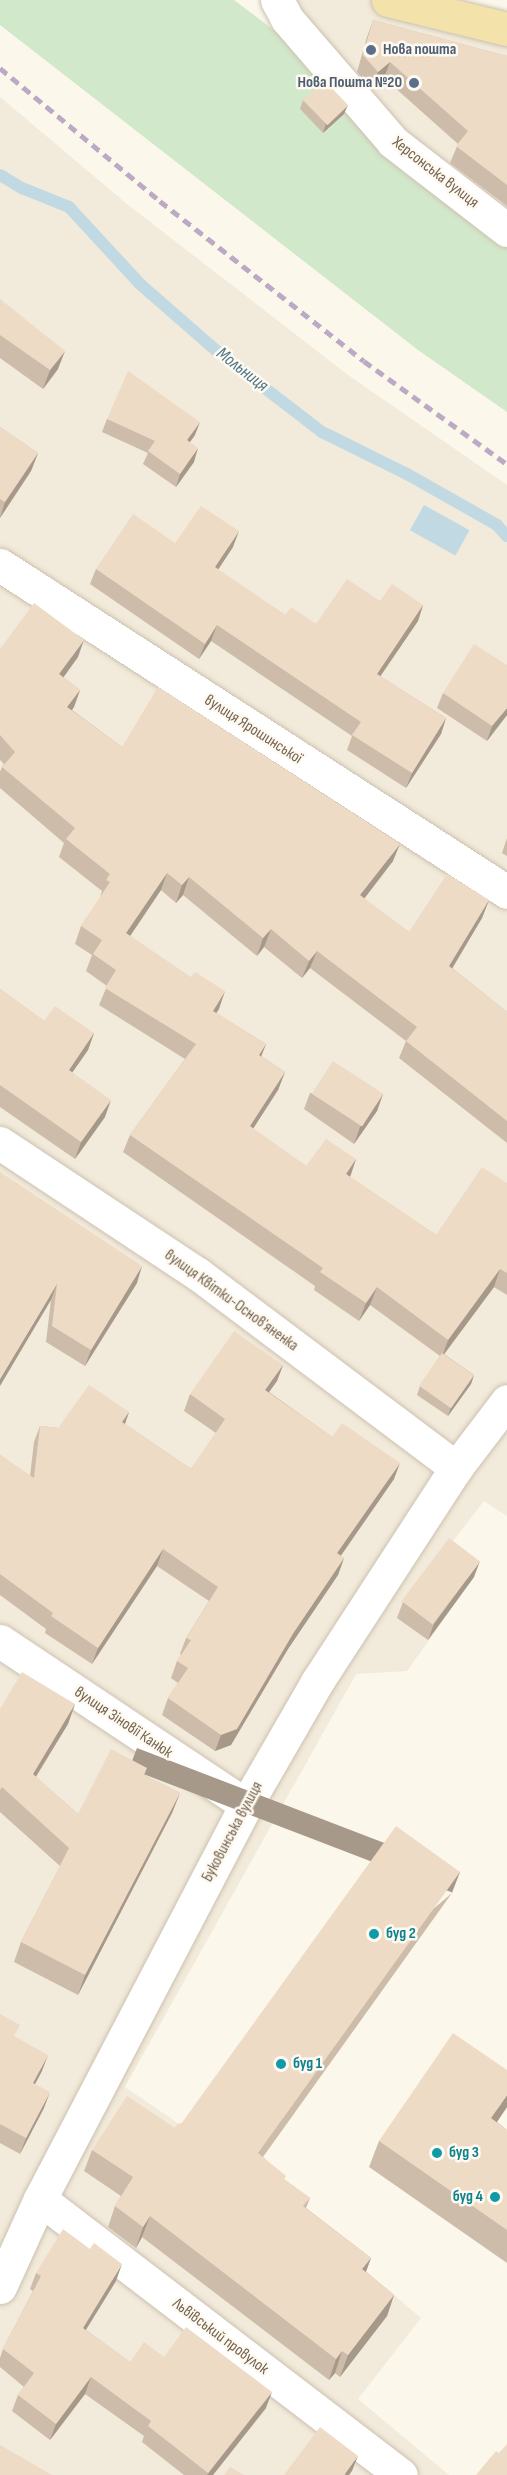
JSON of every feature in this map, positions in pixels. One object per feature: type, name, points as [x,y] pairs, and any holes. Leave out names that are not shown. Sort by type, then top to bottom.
[{"type":"main road","points":[[388,0],[507,29]]},
{"type":"street","name":"Херсонська вулиця","points":[[277,0],[287,19],[393,142],[507,230]]},
{"type":"street","name":"вулиця Ярошинської","points":[[0,565],[507,892]]},
{"type":"street","name":"вулиця Квітки-Основʼяненка","points":[[0,1143],[198,1274],[456,1468]]},
{"type":"street","name":"Буковинська вулиця","points":[[0,2287],[40,2199],[246,1805],[317,1682],[456,1468],[507,1401]]},
{"type":"street","name":"вулиця Зіновії Канюк","points":[[0,1641],[246,1805]]},
{"type":"street","name":"Львівський провулок","points":[[40,2199],[401,2475]]},
{"type":"shaded area","points":[[279,0],[382,0],[507,30],[507,228],[396,142]]},
{"type":"shaded area","points":[[0,97],[127,204],[348,375],[507,485],[507,1516],[484,1501],[443,1554],[474,1577],[407,1671],[356,1674],[125,2087],[251,2173],[421,2318],[358,2399],[449,2475],[0,2475]]},
{"type":"green space","points":[[0,0],[234,0],[283,37],[404,173],[507,246],[507,412],[418,350],[0,25]]},
{"type":"water","points":[[424,505],[469,530],[455,556],[410,530]]},
{"type":"building","points":[[373,20],[507,56],[507,185],[456,146],[468,131],[390,62],[378,72],[363,55]]},
{"type":"building","points":[[324,80],[348,105],[327,125],[303,100]]},
{"type":"building","points":[[0,299],[65,351],[50,370],[0,335]]},
{"type":"building","points":[[128,371],[200,422],[187,440],[198,448],[180,474],[148,451],[155,441],[107,419]]},
{"type":"building","points":[[0,427],[38,453],[5,502],[0,499]]},
{"type":"building","points":[[201,506],[239,531],[215,567],[285,615],[291,607],[316,624],[347,579],[380,601],[392,584],[423,605],[377,674],[446,718],[412,773],[352,735],[361,722],[217,625],[205,644],[96,569],[133,514],[175,543]]},
{"type":"building","points":[[34,603],[84,640],[59,674],[80,690],[67,707],[122,747],[158,687],[400,844],[360,895],[409,932],[447,874],[489,900],[449,966],[507,1012],[507,1121],[406,1041],[417,1027],[317,951],[309,961],[271,929],[263,938],[189,877],[182,885],[167,873],[126,933],[191,977],[195,972],[225,991],[213,1011],[266,1044],[259,1055],[285,1072],[250,1126],[306,1166],[326,1139],[356,1159],[346,1174],[436,1235],[482,1167],[507,1183],[507,1273],[500,1269],[448,1340],[377,1287],[366,1303],[320,1272],[323,1268],[130,1135],[196,1044],[105,988],[116,970],[93,954],[102,940],[81,926],[110,882],[106,880],[110,874],[66,839],[75,828],[2,767],[15,752],[0,735],[0,649]]},
{"type":"building","points":[[474,644],[507,665],[507,708],[492,726],[443,693]]},
{"type":"building","points":[[0,989],[44,1021],[55,1006],[94,1033],[69,1070],[111,1100],[81,1142],[0,1085]]},
{"type":"building","points":[[333,1061],[383,1094],[362,1126],[312,1094]]},
{"type":"building","points":[[0,1172],[142,1266],[91,1350],[52,1326],[57,1284],[0,1379]]},
{"type":"building","points":[[234,1331],[283,1365],[265,1390],[332,1437],[342,1423],[400,1463],[337,1553],[344,1558],[294,1632],[237,1729],[221,1735],[168,1698],[188,1668],[177,1661],[191,1640],[186,1638],[218,1587],[163,1549],[98,1648],[51,1616],[53,1613],[0,1574],[0,1455],[34,1478],[40,1426],[58,1428],[89,1385],[129,1412],[122,1422],[191,1469],[225,1419],[190,1394]]},
{"type":"building","points":[[442,1353],[474,1375],[451,1408],[419,1386]]},
{"type":"building","points":[[449,1538],[480,1561],[433,1625],[401,1601]]},
{"type":"building","points":[[22,1672],[75,1704],[33,1774],[78,1814],[111,1749],[147,1768],[144,1775],[180,1793],[85,1975],[21,1942],[69,1848],[2,1787],[0,1790],[0,1709]]},
{"type":"building","points":[[396,1826],[460,1872],[258,2153],[286,2176],[284,2179],[310,2198],[303,2206],[371,2258],[362,2269],[394,2295],[348,2355],[342,2351],[336,2359],[150,2216],[143,2227],[115,2206],[133,2177],[92,2150],[127,2096],[175,2128],[179,2123],[181,2124]]},
{"type":"building","points":[[0,2014],[20,2025],[14,2036],[48,2055],[33,2083],[50,2092],[26,2138],[0,2124]]},
{"type":"building","name":"буд 3","points":[[453,2033],[507,2070],[507,2095],[491,2118],[507,2130],[507,2230],[379,2141]]},
{"type":"building","points":[[63,2229],[90,2249],[94,2243],[122,2264],[83,2328],[130,2362],[144,2342],[164,2357],[186,2327],[272,2392],[208,2473],[148,2426],[151,2421],[91,2377],[56,2424],[18,2395],[34,2373],[3,2349],[41,2276],[36,2273]]},
{"type":"building","points":[[320,2427],[358,2456],[344,2474],[346,2475],[284,2475]]},
{"type":"building","points":[[507,2444],[507,2475],[476,2475],[496,2451],[499,2453]]},
{"type":"building","points":[[0,2445],[52,2475],[0,2475]]},
{"type":"building","points":[[230,2467],[244,2475],[224,2475]]},
{"type":"waterway","name":"Мольниця","points":[[0,175],[22,188],[69,207],[140,284],[218,352],[322,432],[407,474],[497,525],[507,536]]},
{"type":"railway","points":[[0,68],[160,201],[364,361],[507,464]]},
{"type":"place","name":"Нова пошта","points":[[371,50]]},
{"type":"place","name":"Нова Пошта №20","points":[[414,83]]},
{"type":"place","name":"буд 2","points":[[374,1934]]},
{"type":"place","name":"буд 1","points":[[281,2064]]},
{"type":"place","name":"буд 3","points":[[437,2153]]},
{"type":"place","name":"буд 4","points":[[495,2197]]}]
